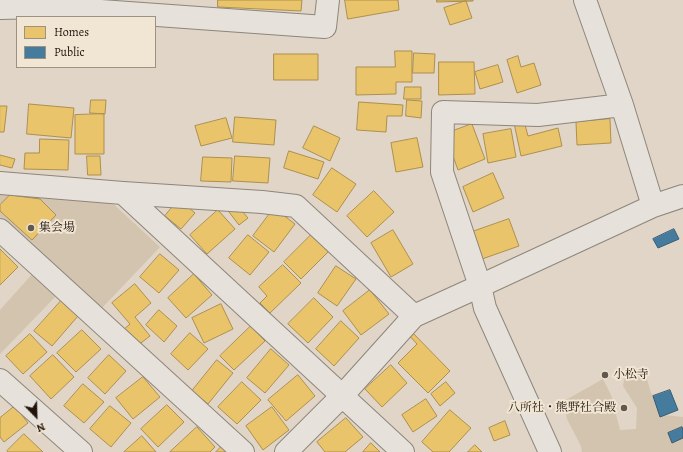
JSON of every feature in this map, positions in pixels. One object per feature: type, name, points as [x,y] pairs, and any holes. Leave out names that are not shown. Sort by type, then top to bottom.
[{"type":"street","points":[[0,8],[45,7],[325,26],[328,0]]},
{"type":"street","points":[[585,0],[622,105],[653,206]]},
{"type":"street","points":[[550,452],[486,308],[442,172],[443,112],[538,115],[622,105]]},
{"type":"street","points":[[0,183],[262,202],[296,206],[414,316]]},
{"type":"street","points":[[123,193],[403,452]]},
{"type":"street","points":[[286,452],[342,396],[414,316],[653,206],[683,196]]},
{"type":"street","points":[[0,230],[243,452]]},
{"type":"street","points":[[0,380],[81,452]]},
{"type":"shaded area","points":[[0,191],[109,200],[160,247],[102,308],[0,217]]},
{"type":"shaded area","points":[[33,273],[57,295],[0,354],[0,310]]},
{"type":"shaded area","points":[[626,369],[645,372],[651,393],[664,415],[683,417],[683,452],[582,452],[581,446],[567,419],[564,401],[603,379],[611,395],[620,430],[636,429],[637,408],[623,386]]},
{"type":"building: Homes","points":[[218,0],[302,0],[301,11],[218,7]]},
{"type":"building: Homes","points":[[345,0],[398,0],[399,10],[348,19]]},
{"type":"building: Homes","points":[[437,0],[473,0],[473,1],[437,2]]},
{"type":"building: Homes","points":[[466,1],[472,18],[450,25],[444,8]]},
{"type":"building: Homes","points":[[395,51],[412,51],[412,82],[396,82],[396,94],[356,95],[356,67],[395,67]]},
{"type":"building: Homes","points":[[414,53],[435,54],[434,73],[413,73]]},
{"type":"building: Homes","points":[[274,54],[318,54],[318,80],[274,80]]},
{"type":"building: Homes","points":[[518,56],[521,67],[534,63],[541,85],[517,93],[507,60]]},
{"type":"building: Homes","points":[[439,62],[474,62],[475,94],[439,95]]},
{"type":"building: Homes","points":[[498,65],[503,82],[480,89],[475,72]]},
{"type":"building: Homes","points":[[405,87],[421,87],[421,99],[404,99]]},
{"type":"building: Homes","points":[[91,100],[106,100],[105,114],[90,113]]},
{"type":"building: Homes","points":[[407,100],[422,101],[421,118],[406,116]]},
{"type":"building: Homes","points":[[359,102],[403,105],[402,116],[387,116],[386,132],[357,130]]},
{"type":"building: Homes","points":[[29,104],[74,108],[71,138],[27,134]]},
{"type":"building: Homes","points":[[0,106],[7,106],[4,132],[0,132]]},
{"type":"building: Homes","points":[[104,114],[104,154],[75,154],[75,115]]},
{"type":"building: Homes","points":[[235,117],[276,120],[274,145],[233,142]]},
{"type":"building: Homes","points":[[226,118],[232,138],[201,146],[195,126]]},
{"type":"building: Homes","points":[[610,119],[611,143],[577,145],[576,122]]},
{"type":"building: Homes","points":[[524,121],[528,136],[558,128],[562,146],[521,156],[514,123]]},
{"type":"building: Homes","points":[[472,124],[485,159],[458,170],[445,134]]},
{"type":"building: Homes","points":[[314,126],[340,138],[330,161],[303,148]]},
{"type":"building: Homes","points":[[511,129],[516,157],[488,163],[483,134]]},
{"type":"building: Homes","points":[[417,138],[423,167],[396,172],[391,143]]},
{"type":"building: Homes","points":[[40,139],[69,140],[68,170],[24,169],[25,153],[39,153]]},
{"type":"building: Homes","points":[[289,151],[324,162],[318,179],[284,168]]},
{"type":"building: Homes","points":[[0,155],[15,159],[12,168],[0,165]]},
{"type":"building: Homes","points":[[87,156],[100,156],[101,175],[88,175]]},
{"type":"building: Homes","points":[[235,156],[270,158],[268,183],[233,181]]},
{"type":"building: Homes","points":[[203,157],[232,158],[231,182],[201,181]]},
{"type":"building: Homes","points":[[332,168],[356,184],[337,212],[313,195]]},
{"type":"building: Homes","points":[[493,173],[504,198],[473,212],[463,187]]},
{"type":"building: Homes","points":[[374,191],[394,212],[367,237],[347,216]]},
{"type":"building: Homes","name":"集会場","points":[[10,195],[40,199],[56,215],[32,240],[0,211],[0,205]]},
{"type":"building: Homes","points":[[179,199],[195,213],[181,229],[165,216]]},
{"type":"building: Homes","points":[[237,205],[248,218],[239,225],[229,212]]},
{"type":"building: Homes","points":[[274,208],[295,224],[274,252],[253,236]]},
{"type":"building: Homes","points":[[218,210],[235,229],[207,254],[190,235]]},
{"type":"building: Homes","points":[[509,219],[519,246],[482,259],[472,232]]},
{"type":"building: Homes","points":[[393,230],[413,264],[391,277],[371,243]]},
{"type":"building: Homes","points":[[313,233],[330,250],[301,279],[284,262]]},
{"type":"building: Homes","points":[[248,235],[269,252],[250,275],[229,258]]},
{"type":"building: Homes","points":[[0,249],[18,267],[0,285]]},
{"type":"building: Homes","points":[[160,254],[179,270],[159,293],[140,277]]},
{"type":"building: Homes","points":[[283,265],[301,283],[270,313],[260,303],[267,296],[259,287]]},
{"type":"building: Homes","points":[[336,266],[356,279],[337,306],[318,293]]},
{"type":"building: Homes","points":[[194,274],[212,295],[186,318],[168,298]]},
{"type":"building: Homes","points":[[135,284],[151,303],[135,317],[150,336],[137,346],[123,330],[130,324],[112,303]]},
{"type":"building: Homes","points":[[370,290],[389,314],[361,335],[343,311]]},
{"type":"building: Homes","points":[[314,298],[333,317],[308,343],[288,324]]},
{"type":"building: Homes","points":[[61,301],[78,316],[52,346],[34,331]]},
{"type":"building: Homes","points":[[221,304],[233,329],[204,343],[192,318]]},
{"type":"building: Homes","points":[[159,310],[177,326],[164,342],[146,325]]},
{"type":"building: Homes","points":[[341,321],[359,338],[334,366],[316,349]]},
{"type":"building: Homes","points":[[251,326],[265,341],[234,370],[220,356]]},
{"type":"building: Homes","points":[[409,329],[450,371],[428,393],[398,363],[417,344],[406,332]]},
{"type":"building: Homes","points":[[82,330],[101,349],[76,372],[57,353]]},
{"type":"building: Homes","points":[[190,333],[208,349],[188,370],[171,354]]},
{"type":"building: Homes","points":[[30,334],[47,352],[23,374],[6,356]]},
{"type":"building: Homes","points":[[271,349],[289,365],[265,393],[247,378]]},
{"type":"building: Homes","points":[[53,355],[74,377],[51,399],[30,376]]},
{"type":"building: Homes","points":[[109,355],[126,371],[105,394],[88,378]]},
{"type":"building: Homes","points":[[217,360],[233,373],[208,404],[192,391]]},
{"type":"building: Homes","points":[[391,365],[407,383],[382,407],[365,389]]},
{"type":"building: Homes","points":[[298,375],[315,396],[286,421],[268,400]]},
{"type":"building: Homes","points":[[143,377],[160,397],[133,419],[116,398]]},
{"type":"building: Homes","points":[[242,382],[261,400],[237,424],[218,407]]},
{"type":"building: Homes","points":[[446,382],[455,393],[440,406],[431,394]]},
{"type":"building: Homes","points":[[83,384],[104,402],[84,423],[64,406]]},
{"type":"building: Homes","points":[[426,399],[437,416],[413,432],[402,415]]},
{"type":"building: Homes","points":[[167,405],[184,422],[158,447],[141,429]]},
{"type":"building: Homes","points":[[15,406],[28,423],[4,442],[0,437],[0,418]]},
{"type":"building: Homes","points":[[110,406],[131,423],[111,447],[90,429]]},
{"type":"building: Homes","points":[[272,407],[289,430],[263,450],[246,426]]},
{"type":"building: Homes","points":[[450,410],[471,428],[449,452],[433,452],[422,442]]},
{"type":"building: Homes","points":[[346,418],[363,437],[345,452],[325,452],[317,442]]},
{"type":"building: Homes","points":[[505,421],[510,435],[494,441],[489,428]]},
{"type":"building: Homes","points":[[197,427],[215,447],[210,452],[170,452]]},
{"type":"building: Homes","points":[[24,434],[43,452],[8,452],[7,451]]},
{"type":"building: Homes","points":[[142,436],[156,452],[124,452]]},
{"type":"building: Homes","points":[[371,443],[380,452],[363,452]]},
{"type":"building: Homes","points":[[475,445],[482,452],[468,452]]},
{"type":"building: Homes","points":[[221,447],[227,452],[216,452]]},
{"type":"building: Public","points":[[674,229],[679,239],[658,248],[653,239]]},
{"type":"building: Public","points":[[670,390],[678,410],[660,417],[653,396]]},
{"type":"building: Public","points":[[682,427],[683,438],[672,443],[668,433]]},
{"type":"place","name":"集会場","points":[[31,228]]},
{"type":"place","name":"小松寺","points":[[605,375]]},
{"type":"place","name":"八所社・熊野社合殿","points":[[624,408]]}]
